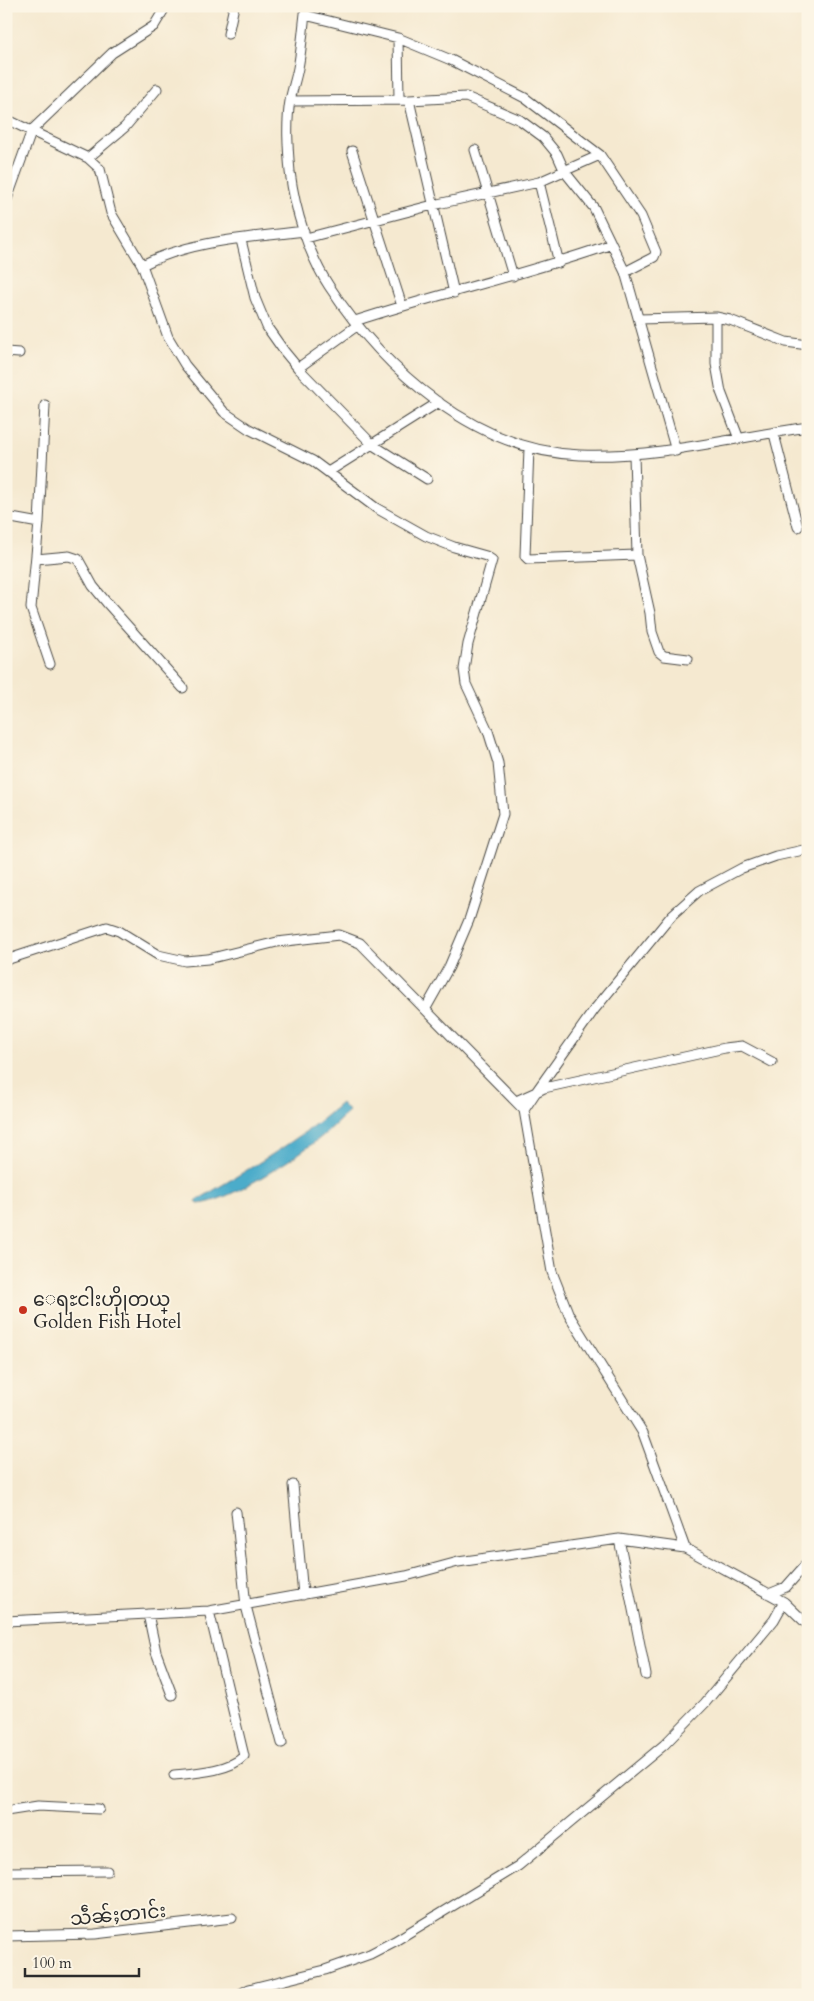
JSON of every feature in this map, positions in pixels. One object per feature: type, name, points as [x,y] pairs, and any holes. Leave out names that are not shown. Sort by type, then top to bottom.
[{"type":"street","points":[[6,202],[32,130],[112,53],[154,26],[162,16],[166,6]]},
{"type":"street","points":[[228,34],[234,6]]},
{"type":"street","points":[[625,272],[654,257],[656,252],[641,216],[600,155],[525,98],[452,60],[398,38],[306,10],[298,71],[290,101],[288,138],[290,174],[305,234],[328,285],[356,323],[420,390],[475,426],[529,448],[578,455],[634,455],[676,451],[807,429]]},
{"type":"street","points":[[398,38],[404,100],[454,293]]},
{"type":"street","points":[[88,158],[125,127],[158,89]]},
{"type":"street","points":[[290,101],[404,100],[466,97],[520,120],[543,137],[556,154],[565,172],[594,208],[625,272],[676,451]]},
{"type":"street","points":[[6,119],[88,158],[100,169],[111,213],[142,265],[168,337],[190,371],[224,412],[249,429],[313,461],[376,508],[426,536],[454,547],[486,556],[492,560],[468,644],[464,669],[466,684],[488,731],[498,763],[503,814],[469,920],[449,967],[426,1008]]},
{"type":"street","points":[[475,150],[513,276]]},
{"type":"street","points":[[352,151],[402,306]]},
{"type":"street","points":[[142,265],[162,255],[190,246],[305,234],[539,182],[600,155]]},
{"type":"street","points":[[539,182],[559,263]]},
{"type":"street","points":[[241,240],[255,298],[267,327],[298,368],[373,445],[427,479]]},
{"type":"street","points":[[298,368],[356,323],[402,306],[559,263],[612,244]]},
{"type":"street","points":[[639,319],[716,316],[786,342],[808,345]]},
{"type":"street","points":[[716,316],[716,364],[721,392],[739,439]]},
{"type":"street","points":[[6,352],[19,353]]},
{"type":"street","points":[[328,472],[439,402]]},
{"type":"street","points":[[45,405],[39,523],[31,608],[50,664]]},
{"type":"street","points":[[774,434],[798,528]]},
{"type":"street","points":[[529,448],[525,556],[528,559],[637,555]]},
{"type":"street","points":[[634,455],[637,555],[650,613],[652,632],[658,652],[664,656],[688,659]]},
{"type":"street","points":[[6,517],[39,523]]},
{"type":"street","points":[[36,559],[69,556],[78,560],[93,586],[183,688]]},
{"type":"street","points":[[524,1110],[594,1010],[672,915],[699,891],[742,868],[776,856],[808,849]]},
{"type":"street","points":[[6,960],[107,927],[119,931],[158,955],[185,961],[208,959],[277,942],[339,935],[360,943],[426,1008],[524,1110],[552,1272],[558,1290],[569,1315],[643,1433],[684,1548]]},
{"type":"street","points":[[516,1101],[544,1088],[725,1048],[742,1046],[753,1054],[772,1062]]},
{"type":"street","points":[[294,1486],[302,1595]]},
{"type":"street","points":[[236,1512],[246,1606],[282,1743]]},
{"type":"street","points":[[619,1539],[646,1675]]},
{"type":"street","points":[[6,1621],[209,1611],[246,1606],[406,1576],[458,1562],[619,1539],[684,1548],[784,1602],[808,1625]]},
{"type":"street","points":[[769,1594],[786,1587],[808,1562]]},
{"type":"street","points":[[238,1995],[249,1989],[324,1970],[370,1954],[395,1941],[433,1916],[518,1866],[664,1744],[705,1703],[774,1620],[784,1602]]},
{"type":"street","points":[[174,1775],[209,1771],[240,1761],[244,1756],[209,1611]]},
{"type":"street","points":[[148,1614],[156,1652],[172,1694]]},
{"type":"street","points":[[6,1811],[38,1806],[99,1809]]},
{"type":"street","points":[[6,1872],[106,1871]]},
{"type":"street","name":"သဵၼ်ႈတၢင်း","points":[[6,1936],[95,1934],[232,1918]]},
{"type":"water","points":[[341,1103],[349,1112],[309,1146],[243,1188],[211,1202],[198,1204],[196,1201],[289,1143]]},
{"type":"place","name":"ေရႊငါးဟိုုတယ္ Golden Fish Hotel","points":[[23,1310]]}]
